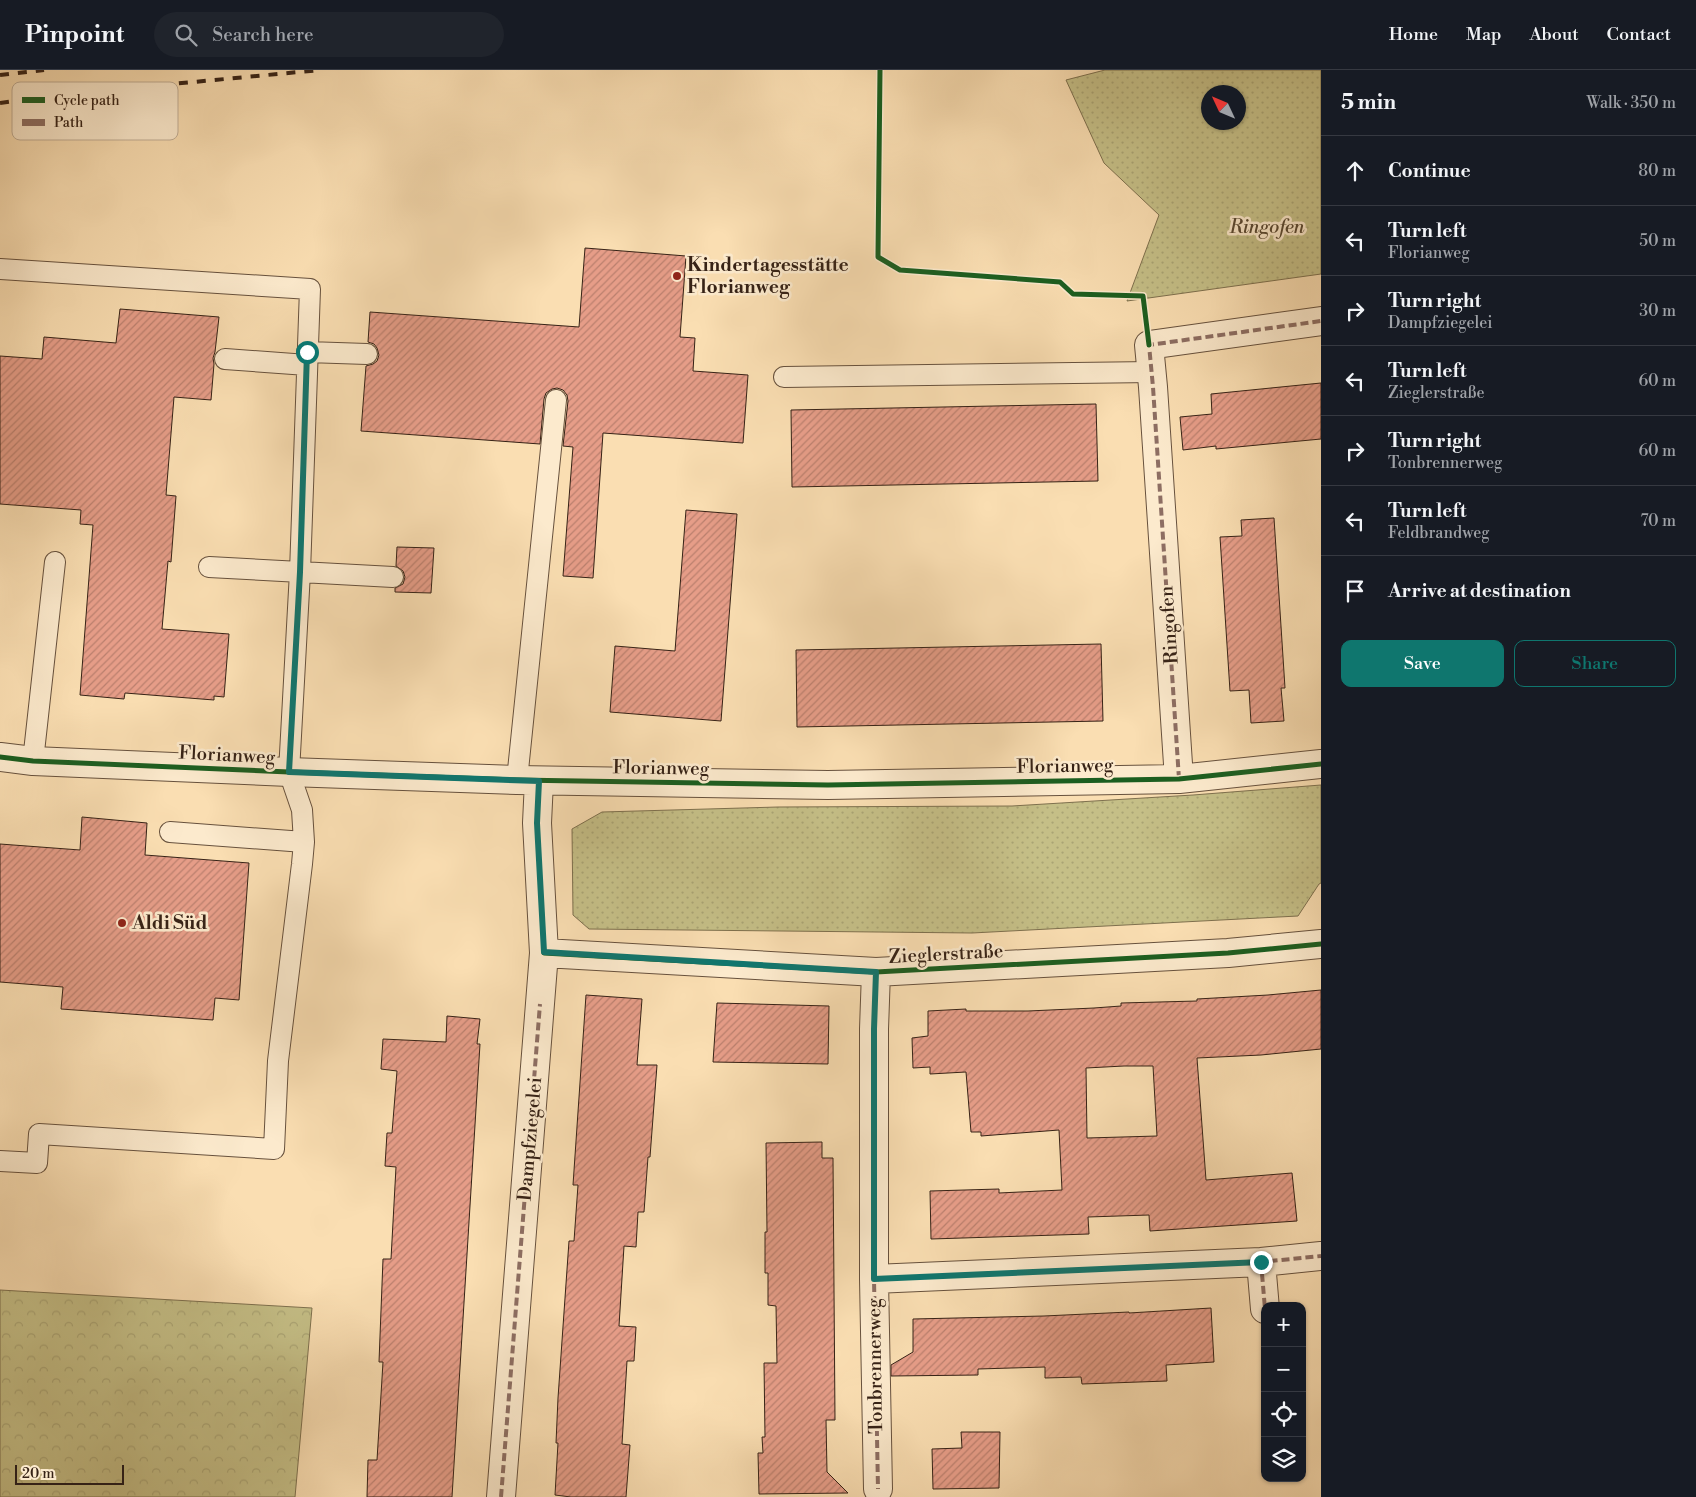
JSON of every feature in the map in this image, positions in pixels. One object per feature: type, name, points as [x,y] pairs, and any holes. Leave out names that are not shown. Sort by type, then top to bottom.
[{"type":"street","name":"Ringofen","points":[[1179,779],[1149,345],[1321,321]]},
{"type":"street","name":"Florianweg","points":[[0,757],[33,761],[528,781],[828,785],[1179,779],[1321,764]]},
{"type":"street","name":"Dampfziegelei","points":[[501,1497],[544,952],[537,823],[528,781]]},
{"type":"street","name":"Zieglerstraße","points":[[544,952],[876,972],[1228,953],[1321,944]]},
{"type":"street","name":"Tonbrennerweg","points":[[876,972],[874,1029],[874,1279],[878,1489]]},
{"type":"street","points":[[874,1279],[1261,1262],[1321,1256]]},
{"type":"street","points":[[1261,1262],[1264,1302]]},
{"type":"lane","points":[[0,269],[310,289],[300,572],[289,772],[302,810],[304,842],[278,1061],[274,1149],[39,1134],[37,1162],[0,1161]]},
{"type":"lane","points":[[224,358],[307,359],[367,354]]},
{"type":"lane","points":[[784,377],[1152,372]]},
{"type":"lane","points":[[528,781],[556,400]]},
{"type":"lane","points":[[33,761],[54,562]]},
{"type":"lane","points":[[209,567],[393,577]]},
{"type":"lane","points":[[170,832],[304,842]]},
{"type":"green space","points":[[1105,70],[1321,70],[1321,274],[1127,301],[1159,215],[1104,163],[1066,80]]},
{"type":"green space","points":[[1321,785],[1321,883],[1298,916],[972,933],[589,929],[573,915],[572,829],[602,812],[778,807],[1012,806]]},
{"type":"green space","points":[[0,1290],[312,1308],[295,1497],[0,1497]]},
{"type":"building","points":[[585,248],[686,256],[680,337],[695,338],[693,371],[748,375],[743,443],[603,433],[593,578],[563,576],[573,447],[563,446],[568,401],[567,395],[563,390],[557,388],[546,393],[540,444],[361,431],[366,366],[377,361],[379,355],[374,344],[368,342],[370,312],[579,327]]},
{"type":"building","points":[[120,309],[219,317],[213,358],[211,400],[174,397],[166,495],[176,496],[171,562],[168,561],[162,629],[229,634],[224,697],[214,696],[214,700],[125,693],[124,699],[80,695],[93,525],[80,524],[81,510],[0,504],[0,356],[42,359],[44,337],[116,343]]},
{"type":"building","points":[[1321,383],[1321,439],[1216,449],[1216,446],[1183,450],[1180,417],[1212,414],[1211,394]]},
{"type":"building","points":[[1096,404],[1098,481],[792,487],[791,410]]},
{"type":"building","points":[[686,510],[737,514],[721,721],[610,712],[615,646],[675,651]]},
{"type":"building","points":[[1274,518],[1285,688],[1281,688],[1284,721],[1251,723],[1249,690],[1230,691],[1220,537],[1242,536],[1241,520]]},
{"type":"building","points":[[397,547],[434,548],[431,593],[395,592],[395,588],[403,584],[405,577],[403,571],[396,566]]},
{"type":"building","points":[[1101,644],[1103,721],[797,727],[796,650]]},
{"type":"building","name":"Aldi Süd","points":[[82,817],[147,823],[145,855],[249,863],[239,1000],[215,998],[213,1020],[61,1009],[63,987],[0,982],[0,844],[80,850]]},
{"type":"building","points":[[1321,990],[1321,1049],[1261,1055],[1197,1058],[1206,1180],[1292,1173],[1297,1221],[1150,1231],[1149,1215],[1088,1217],[1089,1234],[931,1239],[930,1191],[999,1189],[999,1193],[1062,1190],[1059,1130],[981,1136],[981,1132],[971,1132],[966,1072],[930,1074],[930,1067],[913,1068],[912,1038],[928,1036],[928,1011],[966,1009],[966,1011],[1028,1011],[1094,1008],[1121,1006],[1121,1003],[1197,1001],[1197,999]],"holes":[[[1153,1066],[1157,1136],[1087,1138],[1086,1068]]]},
{"type":"building","points":[[586,995],[642,999],[637,1065],[657,1065],[644,1212],[638,1212],[636,1247],[624,1246],[619,1326],[636,1327],[634,1361],[627,1361],[622,1444],[630,1445],[626,1497],[571,1497],[555,1495],[558,1398],[569,1241],[574,1241],[578,1185],[573,1185]]},
{"type":"building","points":[[717,1003],[829,1006],[828,1064],[713,1062]]},
{"type":"building","points":[[447,1016],[480,1019],[477,1044],[480,1044],[452,1497],[367,1497],[368,1460],[377,1460],[383,1362],[379,1362],[383,1259],[391,1259],[396,1167],[385,1166],[387,1133],[392,1133],[397,1071],[381,1069],[383,1039],[446,1042]]},
{"type":"building","points":[[822,1142],[822,1158],[833,1158],[835,1420],[826,1420],[827,1472],[848,1493],[759,1494],[758,1453],[763,1453],[762,1437],[765,1437],[764,1363],[777,1363],[776,1306],[768,1305],[768,1273],[765,1273],[765,1232],[767,1232],[766,1143]]},
{"type":"building","points":[[1211,1308],[1214,1362],[1166,1365],[1167,1381],[1082,1384],[1081,1377],[1045,1378],[1045,1367],[978,1369],[978,1375],[891,1376],[891,1365],[913,1352],[913,1319],[1129,1313]]},
{"type":"building","points":[[961,1432],[1000,1432],[999,1488],[933,1489],[932,1449],[962,1448]]},
{"type":"railway","points":[[0,75],[44,70]]},
{"type":"railway","points":[[178,83],[320,70]]},
{"type":"railway","points":[[0,103],[12,101]]},
{"type":"marked path","points":[[1179,779],[1149,345],[1321,321]]},
{"type":"marked path","points":[[876,972],[874,1029],[874,1279],[878,1489]]},
{"type":"marked path","points":[[501,1497],[540,1004]]},
{"type":"marked path","points":[[874,1279],[1261,1262],[1321,1256]]},
{"type":"marked path","points":[[1261,1262],[1264,1302]]},
{"type":"cycle path","points":[[880,70],[878,257],[900,270],[1060,282],[1073,294],[1143,296],[1149,345]]},
{"type":"cycle path","points":[[0,757],[33,761],[517,780],[828,785],[1179,779],[1321,764]]},
{"type":"cycle path","points":[[544,953],[876,972],[1228,953],[1321,944]]},
{"type":"place","name":"Kindertagesstätte Florianweg","points":[[677,276]]},
{"type":"place","name":"Aldi Süd","points":[[122,923]]},
{"type":"route","points":[[307,352],[300,572],[289,772],[539,781],[537,823],[544,952],[876,972],[874,1029],[874,1279],[1261,1262]]}]
